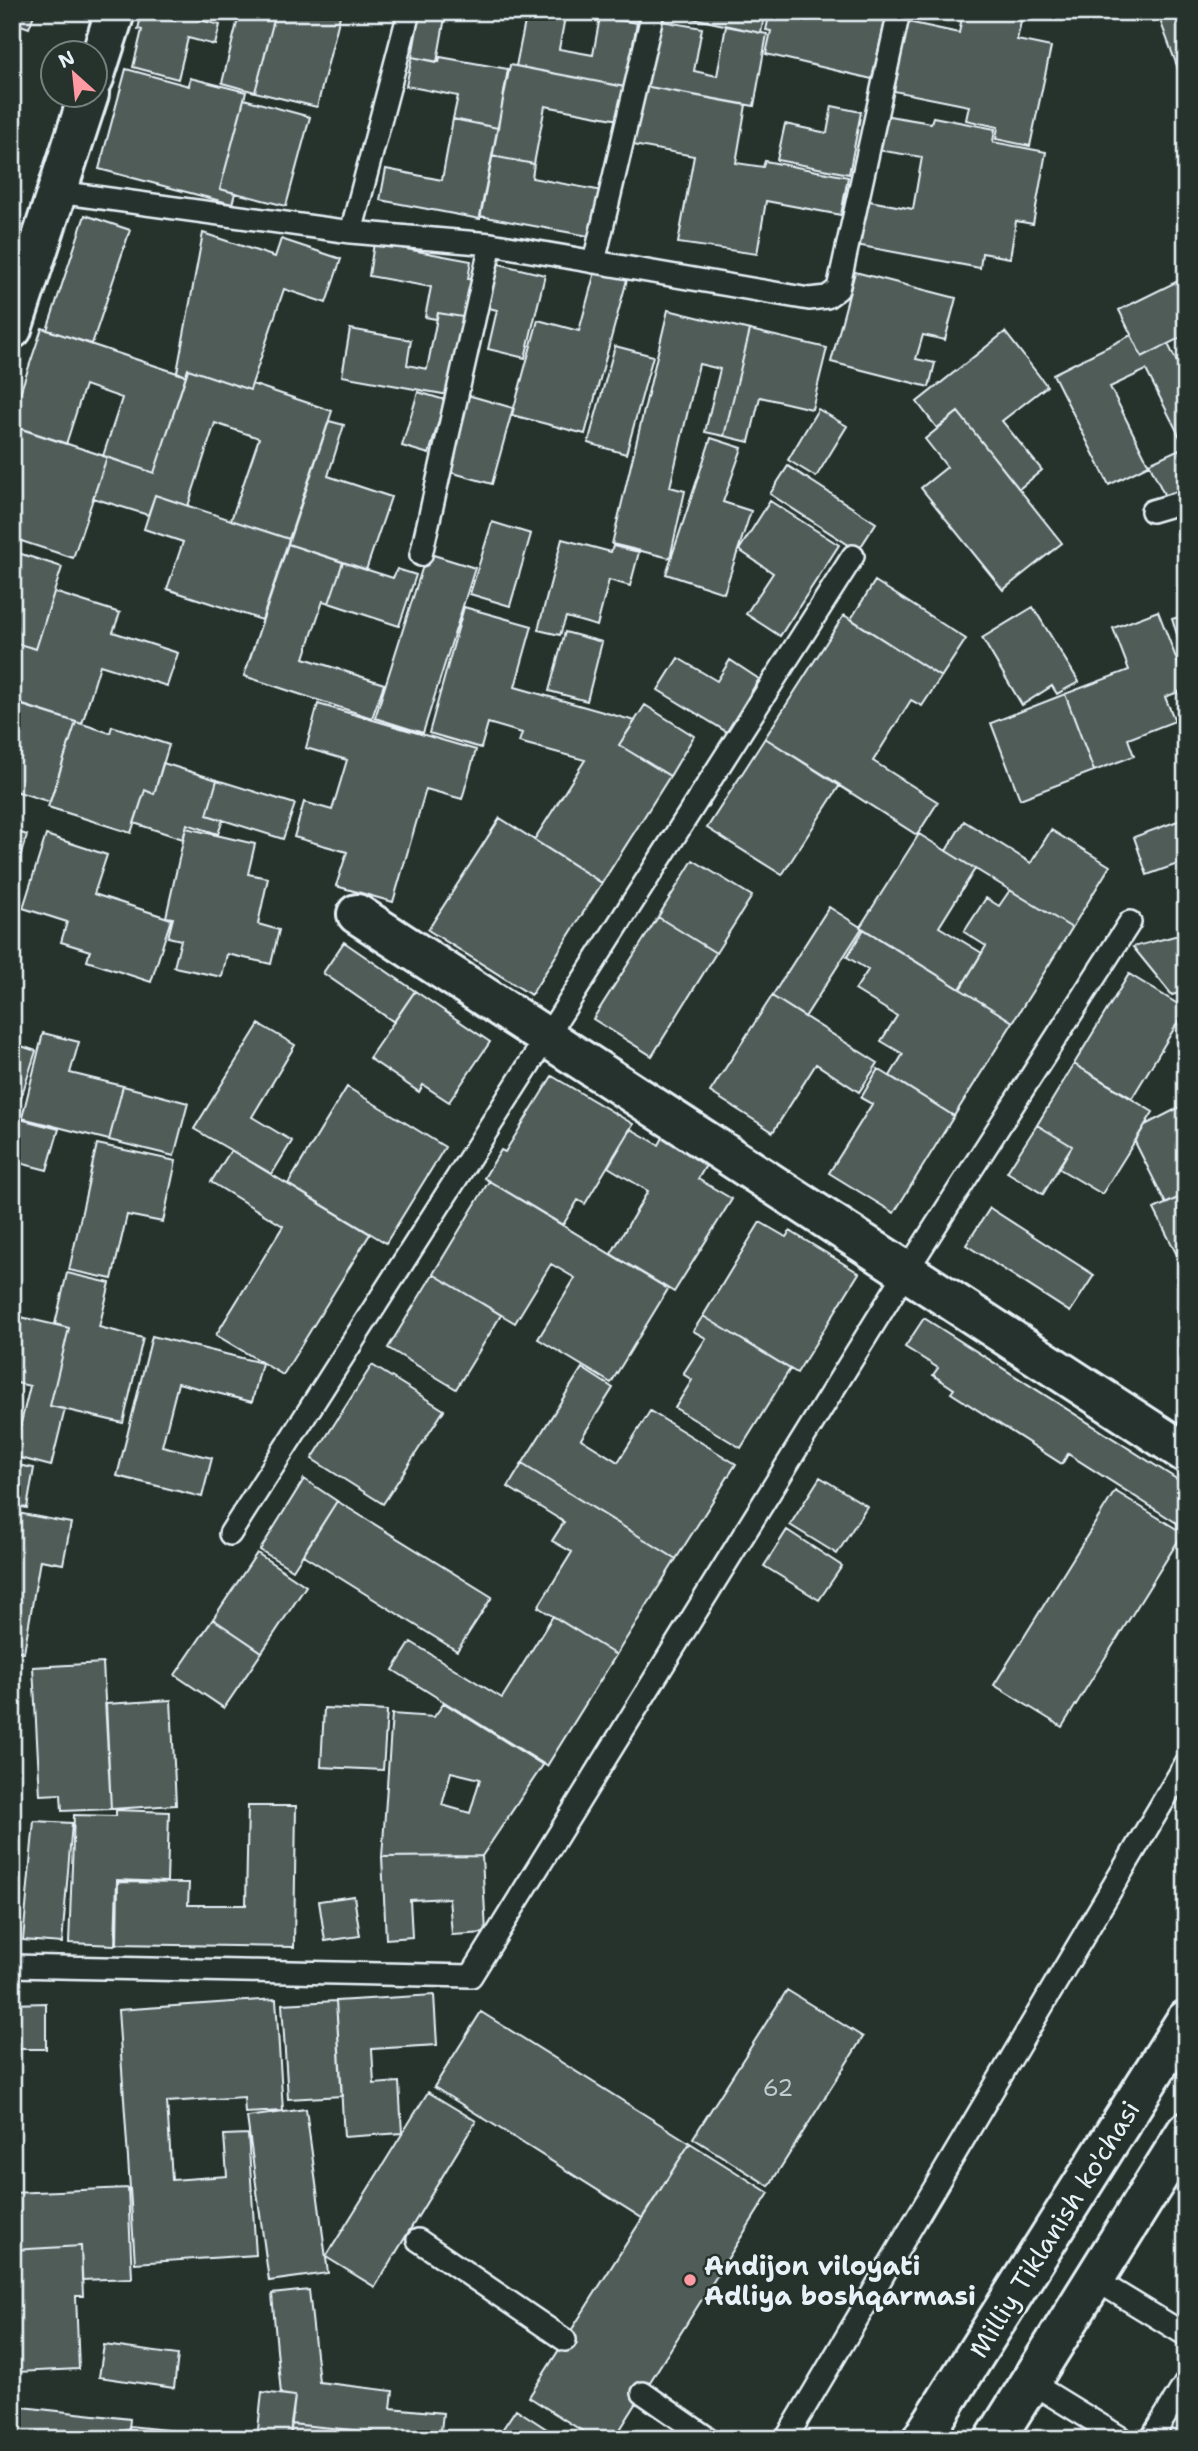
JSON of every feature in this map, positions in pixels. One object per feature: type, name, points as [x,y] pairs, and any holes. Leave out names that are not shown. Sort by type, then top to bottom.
[{"type":"street","points":[[107,38],[115,12]]},
{"type":"street","points":[[12,329],[85,108]]},
{"type":"street","points":[[357,914],[1186,1453]]},
{"type":"street","name":"Milliy Tiklanish ko'chasi","points":[[922,2439],[1186,2020]]},
{"type":"street","points":[[995,2439],[1184,2139],[1129,2109]]},
{"type":"lane","points":[[351,232],[409,12]]},
{"type":"lane","points":[[594,262],[653,12]]},
{"type":"lane","points":[[58,191],[351,232],[491,244],[809,299],[827,297],[838,289],[899,12]]},
{"type":"lane","points":[[421,555],[491,244]]},
{"type":"lane","points":[[1152,511],[1186,501]]},
{"type":"lane","points":[[229,1534],[853,556]]},
{"type":"lane","points":[[12,1966],[471,1976],[906,1272],[1130,922]]},
{"type":"lane","points":[[786,2439],[1186,1763]]},
{"type":"lane","points":[[418,2240],[565,2340]]},
{"type":"lane","points":[[1094,2279],[1186,2335]]},
{"type":"lane","points":[[1030,2382],[1123,2439]]},
{"type":"lane","points":[[1151,2439],[1186,2382]]},
{"type":"lane","points":[[643,2393],[709,2439]]},
{"type":"building","points":[[12,12],[35,12],[29,28],[12,22]]},
{"type":"building","points":[[142,12],[177,12],[175,21]]},
{"type":"building","points":[[235,12],[276,12],[255,92],[222,83],[239,15]]},
{"type":"building","points":[[276,12],[341,12],[317,107],[255,92]]},
{"type":"building","points":[[420,12],[446,12],[437,62],[412,57]]},
{"type":"building","points":[[489,12],[526,12],[524,23],[488,17]]},
{"type":"building","points":[[527,12],[566,12],[559,49],[593,55],[600,17],[637,23],[625,87],[516,66]]},
{"type":"building","points":[[576,12],[639,12],[637,23]]},
{"type":"building","points":[[664,12],[765,12],[761,33]]},
{"type":"building","points":[[770,12],[887,12],[872,79],[766,54],[771,31],[766,30]]},
{"type":"building","points":[[963,12],[1023,12],[1017,40],[1051,47],[1030,146],[996,139],[998,127],[966,120],[969,106],[894,91],[908,22],[959,33]]},
{"type":"building","points":[[1157,12],[1186,12],[1186,90]]},
{"type":"building","points":[[142,13],[175,21],[177,14],[220,25],[215,45],[188,38],[178,79],[133,67],[142,30],[138,29]]},
{"type":"building","points":[[656,20],[702,28],[694,71],[717,76],[726,26],[767,34],[754,106],[644,86]]},
{"type":"building","points":[[412,57],[439,62],[440,57],[508,69],[498,128],[453,119],[458,96],[406,86]]},
{"type":"building","points":[[510,65],[625,87],[619,120],[545,106],[534,164],[492,156]]},
{"type":"building","points":[[126,69],[189,86],[190,78],[246,92],[220,189],[235,193],[232,204],[99,169]]},
{"type":"building","points":[[644,86],[746,105],[736,163],[763,167],[765,161],[848,177],[841,215],[766,201],[757,254],[678,243],[694,156],[633,145]]},
{"type":"building","points":[[244,99],[310,117],[286,206],[220,189]]},
{"type":"building","points":[[832,106],[861,112],[849,174],[777,160],[785,124],[827,133]]},
{"type":"building","points":[[883,115],[931,123],[933,117],[995,129],[993,142],[1046,152],[1033,224],[1016,221],[1010,258],[982,253],[980,268],[856,245],[864,200],[913,209],[922,157],[877,150]]},
{"type":"building","points":[[453,119],[498,128],[480,219],[380,200],[386,169],[442,180]]},
{"type":"building","points":[[492,156],[534,164],[532,178],[603,191],[594,237],[480,216]]},
{"type":"building","points":[[85,215],[130,230],[92,344],[47,330]]},
{"type":"building","points":[[203,233],[275,257],[281,239],[341,259],[326,303],[284,289],[250,390],[188,369],[186,376],[177,372]]},
{"type":"building","points":[[374,243],[471,261],[468,279],[476,281],[469,318],[438,313],[436,319],[425,317],[431,287],[369,276]]},
{"type":"building","points":[[491,262],[545,275],[525,358],[488,349],[497,310],[481,306]]},
{"type":"building","points":[[596,268],[628,276],[585,434],[512,415],[538,320],[579,331]]},
{"type":"building","points":[[855,272],[956,298],[945,340],[923,335],[916,359],[935,363],[929,387],[831,362]]},
{"type":"building","points":[[1186,277],[1186,335],[1142,357],[1119,310]]},
{"type":"building","points":[[668,310],[750,330],[724,436],[705,432],[720,369],[699,364],[670,487],[685,491],[670,558],[612,544]]},
{"type":"building","points":[[438,313],[469,318],[454,396],[342,376],[350,329],[411,340],[407,365],[427,369]]},
{"type":"building","points":[[42,328],[186,376],[154,473],[103,456],[122,398],[85,385],[66,444],[12,426],[12,417]]},
{"type":"building","points":[[750,330],[827,348],[812,409],[760,397],[749,442],[724,436]]},
{"type":"building","points":[[1005,332],[1047,386],[1002,421],[1042,470],[1019,489],[958,412],[937,428],[917,402]]},
{"type":"building","points":[[1131,335],[1142,357],[1168,344],[1186,380],[1186,444],[1184,445],[1146,370],[1110,387],[1149,465],[1109,485],[1053,374]]},
{"type":"building","points":[[615,346],[653,356],[626,454],[588,443]]},
{"type":"building","points":[[188,369],[250,390],[252,384],[332,411],[289,539],[231,520],[259,438],[215,423],[188,506],[155,495],[148,515],[93,498],[107,457],[154,473]]},
{"type":"building","points":[[418,392],[445,400],[429,454],[402,446]]},
{"type":"building","points":[[464,394],[513,408],[492,484],[443,470]]},
{"type":"building","points":[[818,409],[847,426],[816,477],[788,460]]},
{"type":"building","points":[[958,412],[1062,543],[1003,590],[921,488],[947,467],[925,439]]},
{"type":"building","points":[[329,421],[344,425],[328,476],[391,497],[366,570],[288,544]]},
{"type":"building","points":[[16,427],[107,457],[73,558],[12,538],[12,438]]},
{"type":"building","points":[[711,438],[742,448],[723,502],[751,511],[724,593],[666,574]]},
{"type":"building","points":[[1186,446],[1186,498],[1169,505],[1149,463]]},
{"type":"building","points":[[788,466],[876,523],[858,551],[770,494]]},
{"type":"building","points":[[155,495],[289,539],[262,620],[167,589],[183,542],[144,529]]},
{"type":"building","points":[[770,501],[839,545],[780,636],[746,614],[773,573],[739,550]]},
{"type":"building","points":[[492,522],[531,534],[510,606],[470,594]]},
{"type":"building","points":[[562,539],[611,552],[613,546],[639,552],[630,586],[609,580],[597,626],[566,617],[560,635],[538,630]]},
{"type":"building","points":[[288,544],[343,562],[329,603],[323,601],[304,658],[384,684],[372,718],[244,676]]},
{"type":"building","points":[[12,551],[62,567],[36,649],[12,642]]},
{"type":"building","points":[[427,553],[475,568],[423,733],[375,718]]},
{"type":"building","points":[[343,562],[393,578],[397,569],[416,575],[399,626],[329,603]]},
{"type":"building","points":[[875,581],[966,639],[941,677],[851,619]]},
{"type":"building","points":[[54,592],[120,613],[113,632],[178,653],[167,686],[100,665],[82,724],[12,702],[12,642],[36,649]]},
{"type":"building","points":[[464,607],[532,626],[515,687],[635,721],[619,745],[670,776],[602,883],[534,840],[585,760],[519,742],[522,733],[488,723],[481,748],[429,733]]},
{"type":"building","points":[[1033,607],[1079,682],[1057,694],[1052,686],[1022,705],[982,638]]},
{"type":"building","points":[[1158,611],[1186,684],[1186,689],[1165,697],[1175,721],[1128,739],[1134,756],[1094,771],[1065,694],[1129,670],[1113,628]]},
{"type":"building","points":[[844,615],[941,677],[922,706],[911,700],[873,761],[938,802],[917,835],[765,738]]},
{"type":"building","points":[[1186,615],[1186,662],[1172,619]]},
{"type":"building","points":[[565,632],[602,642],[587,701],[549,691]]},
{"type":"building","points":[[678,658],[717,681],[730,660],[759,679],[727,732],[658,690]]},
{"type":"building","points":[[1065,694],[1094,771],[1020,799],[991,723]]},
{"type":"building","points":[[20,704],[76,722],[50,802],[12,790],[12,728]]},
{"type":"building","points":[[318,704],[476,750],[462,799],[426,789],[393,902],[336,886],[347,852],[294,837],[304,802],[332,810],[347,760],[306,748]]},
{"type":"building","points":[[645,705],[694,736],[670,776],[619,745]]},
{"type":"building","points":[[76,722],[110,733],[112,726],[169,745],[154,794],[145,790],[131,833],[48,807]]},
{"type":"building","points":[[765,738],[840,785],[782,875],[707,828]]},
{"type":"building","points":[[163,763],[217,780],[207,815],[223,820],[218,834],[187,824],[183,839],[134,823],[145,790],[154,794]]},
{"type":"building","points":[[217,780],[295,804],[283,839],[207,815]]},
{"type":"building","points":[[500,818],[602,883],[531,995],[428,930]]},
{"type":"building","points":[[1186,818],[1186,861],[1147,875],[1134,837]]},
{"type":"building","points":[[964,821],[1031,863],[1051,830],[1110,866],[1072,928],[946,851]]},
{"type":"building","points":[[186,828],[255,844],[248,874],[268,878],[258,924],[279,930],[271,964],[227,954],[222,977],[174,967],[181,940],[168,937],[173,918],[166,917]]},
{"type":"building","points":[[12,830],[27,835],[12,882]]},
{"type":"building","points":[[919,834],[975,869],[939,927],[982,953],[960,989],[860,927]]},
{"type":"building","points":[[46,835],[107,855],[94,894],[171,919],[151,982],[87,961],[90,951],[61,942],[67,922],[23,908]]},
{"type":"building","points":[[693,860],[752,896],[716,953],[658,917]]},
{"type":"building","points":[[1010,890],[1072,928],[1013,1022],[960,989],[986,946],[964,932],[986,898],[999,906]]},
{"type":"building","points":[[829,907],[862,928],[805,1017],[772,996]]},
{"type":"building","points":[[658,917],[716,953],[652,1056],[593,1019]]},
{"type":"building","points":[[864,929],[1013,1022],[954,1116],[890,1076],[903,1054],[881,1041],[897,1016],[855,990],[868,970],[847,957]]},
{"type":"building","points":[[1186,933],[1186,991],[1172,995],[1133,947]]},
{"type":"building","points":[[344,942],[415,991],[394,1022],[323,973]]},
{"type":"building","points":[[1129,974],[1186,1009],[1132,1098],[1074,1064]]},
{"type":"building","points":[[415,991],[490,1042],[449,1102],[423,1085],[419,1092],[369,1058]]},
{"type":"building","points":[[772,996],[878,1063],[859,1092],[816,1064],[773,1132],[710,1092]]},
{"type":"building","points":[[259,1024],[295,1045],[252,1117],[292,1141],[272,1174],[194,1129]]},
{"type":"building","points":[[43,1033],[79,1042],[70,1073],[123,1086],[109,1140],[22,1118]]},
{"type":"building","points":[[12,1043],[36,1051],[15,1116],[12,1115]]},
{"type":"building","points":[[1074,1064],[1153,1112],[1102,1194],[1058,1168],[1072,1146],[1037,1125]]},
{"type":"building","points":[[878,1069],[954,1116],[894,1213],[829,1173],[872,1104],[861,1098]]},
{"type":"building","points":[[552,1076],[633,1124],[585,1204],[578,1200],[563,1225],[484,1178],[501,1150],[505,1152]]},
{"type":"building","points":[[123,1086],[188,1103],[174,1156],[109,1140]]},
{"type":"building","points":[[347,1087],[445,1147],[386,1243],[288,1184]]},
{"type":"building","points":[[1186,1104],[1186,1194],[1166,1204],[1135,1142],[1145,1125]]},
{"type":"building","points":[[12,1117],[59,1129],[47,1170],[12,1161]]},
{"type":"building","points":[[1037,1125],[1072,1146],[1043,1194],[1007,1172]]},
{"type":"building","points":[[631,1129],[659,1145],[665,1134],[709,1160],[698,1179],[732,1199],[674,1292],[611,1254],[648,1191],[608,1167]]},
{"type":"building","points":[[97,1144],[176,1161],[163,1222],[127,1215],[112,1279],[69,1270]]},
{"type":"building","points":[[231,1150],[370,1234],[283,1375],[216,1335],[283,1226],[211,1182]]},
{"type":"building","points":[[489,1181],[668,1289],[611,1383],[538,1339],[575,1278],[551,1264],[515,1323],[433,1274]]},
{"type":"building","points":[[1186,1194],[1186,1259],[1180,1261],[1154,1209]]},
{"type":"building","points":[[990,1208],[1094,1275],[1070,1312],[966,1245]]},
{"type":"building","points":[[760,1222],[786,1237],[790,1231],[859,1273],[797,1373],[703,1316]]},
{"type":"building","points":[[67,1273],[110,1283],[99,1327],[143,1338],[123,1423],[50,1406],[69,1328],[55,1324]]},
{"type":"building","points":[[433,1274],[501,1315],[456,1389],[388,1348]]},
{"type":"building","points":[[12,1315],[69,1328],[50,1406],[65,1409],[51,1466],[13,1456],[30,1386],[12,1382]]},
{"type":"building","points":[[703,1316],[790,1369],[741,1448],[675,1408],[692,1380],[683,1374],[706,1338],[693,1331]]},
{"type":"building","points":[[924,1318],[1186,1485],[1186,1529],[1068,1454],[1062,1464],[951,1393],[954,1389],[933,1375],[938,1368],[905,1347]]},
{"type":"building","points":[[152,1336],[262,1363],[252,1402],[178,1383],[162,1446],[212,1458],[202,1497],[117,1476]]},
{"type":"building","points":[[372,1365],[444,1410],[383,1504],[312,1459]]},
{"type":"building","points":[[582,1368],[613,1388],[581,1439],[618,1462],[650,1411],[736,1464],[676,1559],[522,1464]]},
{"type":"building","points":[[12,1464],[34,1468],[27,1508],[12,1505]]},
{"type":"building","points":[[522,1464],[676,1559],[616,1655],[538,1607],[572,1552],[552,1541],[564,1522],[508,1487]]},
{"type":"building","points":[[820,1477],[867,1506],[837,1554],[790,1525]]},
{"type":"building","points":[[304,1479],[337,1501],[293,1570],[260,1550]]},
{"type":"building","points":[[1115,1491],[1183,1533],[1062,1727],[994,1685]]},
{"type":"building","points":[[337,1501],[492,1597],[457,1651],[303,1555]]},
{"type":"building","points":[[12,1512],[71,1523],[63,1564],[40,1560],[24,1652],[12,1650]]},
{"type":"building","points":[[787,1530],[842,1566],[819,1600],[764,1566]]},
{"type":"building","points":[[257,1553],[306,1586],[262,1652],[213,1619]]},
{"type":"building","points":[[553,1616],[616,1655],[547,1766],[393,1670],[411,1642],[502,1698]]},
{"type":"building","points":[[213,1619],[262,1652],[224,1708],[175,1675]]},
{"type":"building","points":[[103,1663],[111,1809],[62,1811],[61,1794],[40,1795],[33,1667]]},
{"type":"building","points":[[171,1700],[176,1805],[111,1809],[106,1704]]},
{"type":"building","points":[[444,1703],[543,1765],[482,1856],[382,1857],[392,1714],[434,1717]],"holes":[[[451,1772],[480,1779],[470,1813],[442,1805]]]},
{"type":"building","points":[[324,1708],[387,1711],[383,1770],[321,1767]]},
{"type":"building","points":[[248,1806],[296,1806],[294,1947],[117,1944],[118,1882],[189,1883],[188,1905],[246,1905]]},
{"type":"building","points":[[116,1810],[169,1812],[167,1882],[117,1880],[115,1945],[69,1943],[74,1815],[116,1816]]},
{"type":"building","points":[[34,1821],[72,1823],[62,1943],[23,1940]]},
{"type":"building","points":[[482,1856],[486,1933],[452,1935],[449,1898],[410,1900],[412,1937],[386,1939],[382,1857]]},
{"type":"building","points":[[354,1896],[360,1936],[325,1941],[319,1901]]},
{"type":"building","points":[[787,1990],[863,2037],[769,2186],[693,2138]]},
{"type":"building","points":[[434,1995],[437,2045],[372,2049],[374,2084],[399,2082],[402,2133],[344,2137],[336,2001]]},
{"type":"building","points":[[276,1999],[283,2111],[245,2113],[244,2097],[167,2102],[172,2180],[227,2176],[224,2135],[248,2134],[256,2255],[135,2263],[118,2010]]},
{"type":"building","points":[[336,2001],[342,2096],[288,2099],[282,2004]]},
{"type":"building","points":[[46,2003],[46,2049],[12,2049],[12,2004]]},
{"type":"building","points":[[481,2012],[690,2143],[642,2218],[434,2087]]},
{"type":"building","points":[[428,2092],[476,2121],[375,2287],[326,2257]]},
{"type":"building","points":[[306,2109],[328,2273],[269,2281],[247,2117]]},
{"type":"building","points":[[690,2143],[769,2193],[614,2439],[595,2439],[529,2397]]},
{"type":"building","points":[[128,2188],[132,2278],[82,2280],[81,2246],[12,2250],[12,2193]]},
{"type":"building","points":[[81,2246],[83,2296],[76,2296],[79,2369],[17,2372],[12,2250]]},
{"type":"building","points":[[309,2290],[319,2382],[393,2391],[391,2408],[443,2413],[440,2439],[371,2439],[372,2432],[291,2424],[295,2396],[281,2394],[272,2294]]},
{"type":"building","points":[[104,2345],[178,2355],[174,2388],[99,2377]]},
{"type":"building","points":[[262,2392],[295,2396],[290,2439],[257,2439]]},
{"type":"building","points":[[12,2406],[22,2407],[18,2439],[12,2439]]},
{"type":"building","points":[[22,2407],[130,2419],[128,2439],[18,2439]]},
{"type":"building","points":[[516,2409],[562,2439],[496,2439]]},
{"type":"building","points":[[291,2424],[372,2432],[371,2439],[290,2439]]},
{"type":"building","points":[[129,2426],[251,2439],[128,2439]]},
{"type":"place","name":"Andijon viloyati Adliya boshqarmasi","points":[[690,2280]]}]
